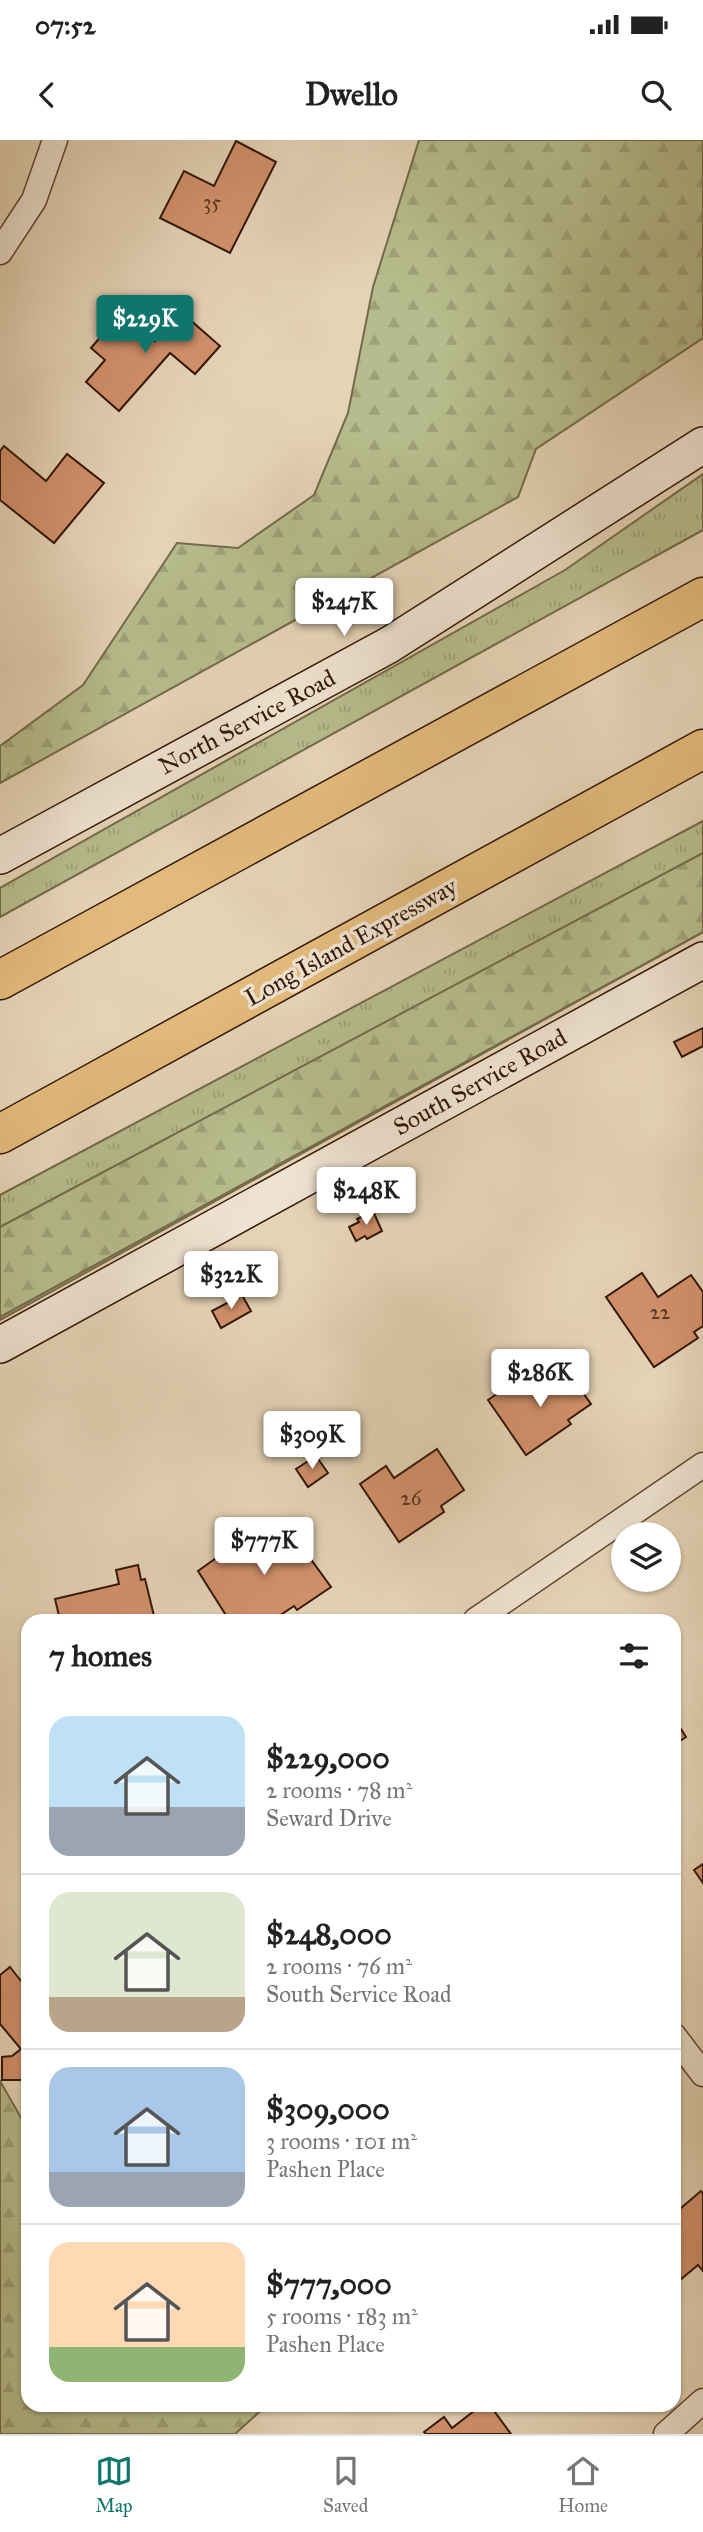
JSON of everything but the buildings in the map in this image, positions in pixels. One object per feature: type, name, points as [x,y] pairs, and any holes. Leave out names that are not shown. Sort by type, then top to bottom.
[{"type":"highway","points":[[0,979],[703,597]]},
{"type":"highway","name":"Long Island Expressway","points":[[0,1134],[703,749]]},
{"type":"main road","name":"North Service Road","points":[[0,856],[389,645],[703,445]]},
{"type":"main road","name":"South Service Road","points":[[0,1345],[703,960]]},
{"type":"street","points":[[0,252],[34,200],[55,140]]},
{"type":"street","points":[[485,1614],[703,1465]]},
{"type":"street","points":[[681,2045],[703,2074]]},
{"type":"street","points":[[666,2434],[703,2401]]},
{"type":"green space","points":[[419,140],[703,140],[703,338],[536,449],[518,497],[0,783],[0,746],[83,685],[177,543],[238,548],[314,495],[348,413],[373,287]]},
{"type":"green space","points":[[703,474],[703,530],[0,917],[0,888],[565,570]]},
{"type":"green space","points":[[703,821],[703,932],[0,1320],[0,1195]]},
{"type":"green space","points":[[703,853],[703,932],[0,1317],[0,1227]]},
{"type":"green space","points":[[0,2081],[21,2118],[21,2412],[259,2412],[235,2434],[0,2434]]}]
